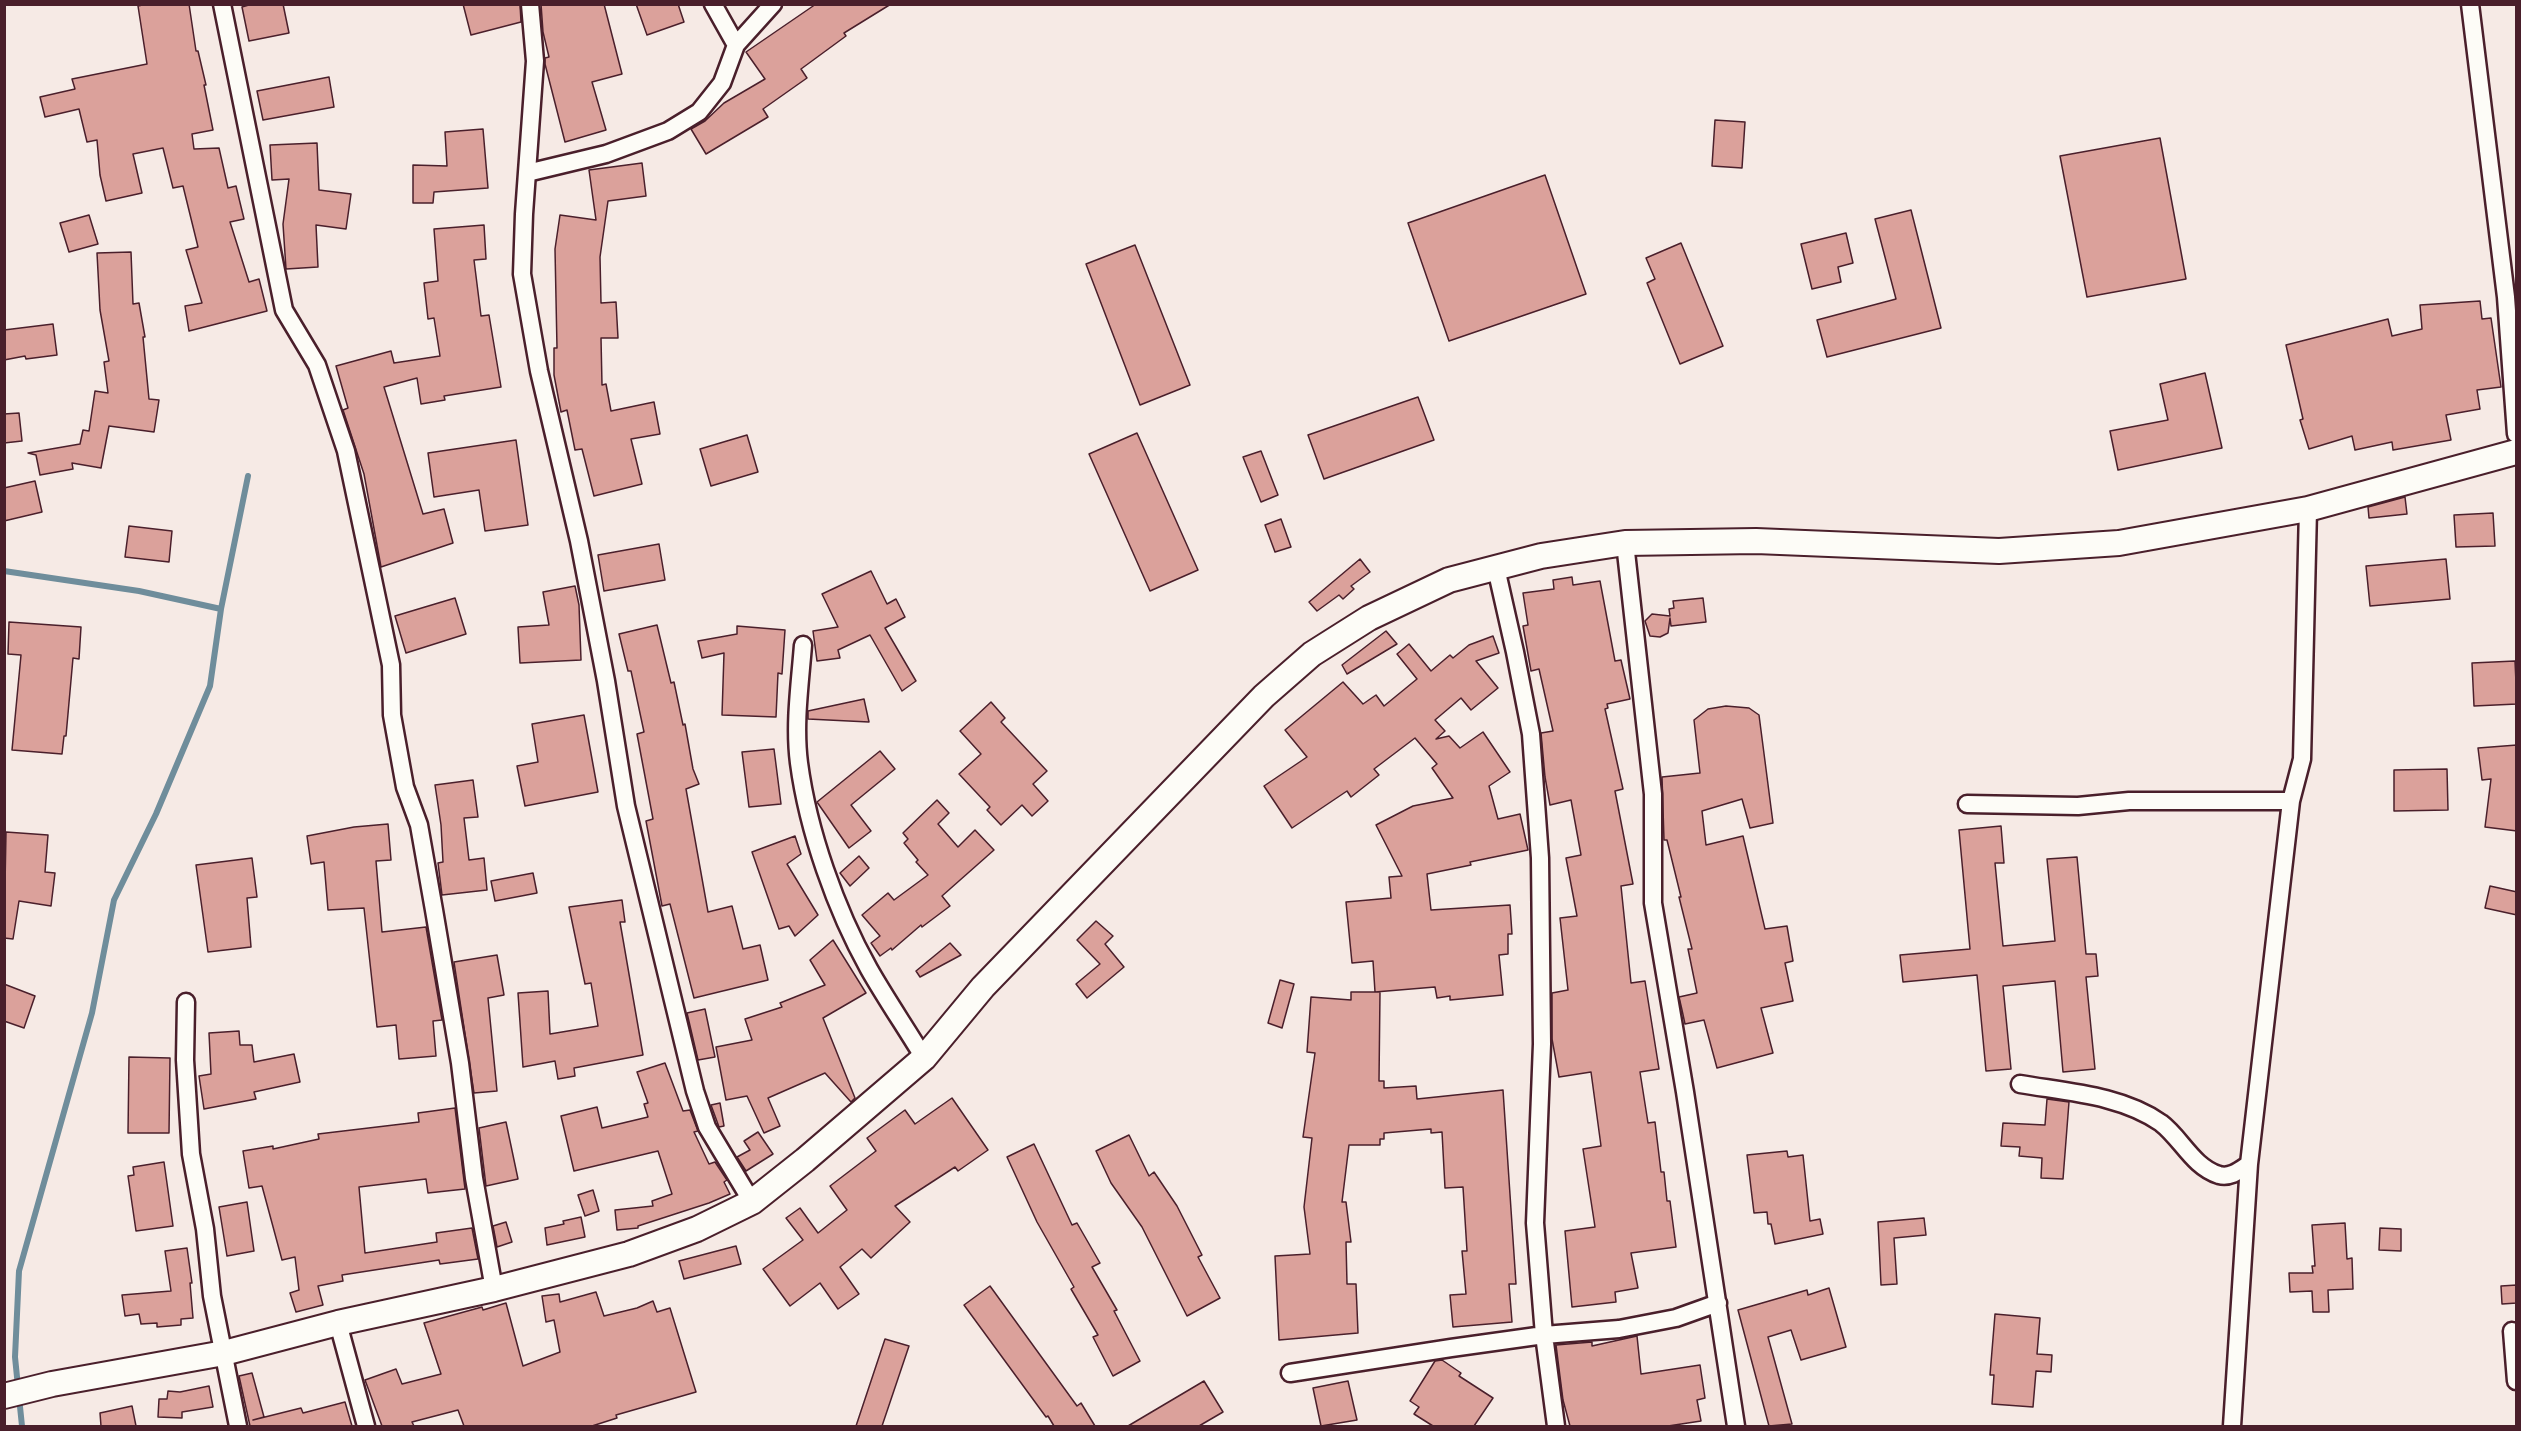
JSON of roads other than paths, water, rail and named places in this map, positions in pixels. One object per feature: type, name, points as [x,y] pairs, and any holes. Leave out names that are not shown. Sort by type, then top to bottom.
[{"type":"main road","points":[[4,1396],[52,1384],[224,1353],[338,1323],[494,1289],[629,1254],[696,1229],[752,1202],[805,1160],[924,1058],[983,987],[1264,696],[1312,654],[1369,618],[1449,580],[1541,556],[1625,543],[1756,541],[1999,551],[2119,543],[2308,509],[2517,452]]},
{"type":"street","points":[[222,4],[284,310],[317,365],[346,452],[392,665],[392,715],[405,787],[419,825],[445,967],[474,1178],[494,1289]]},
{"type":"street","points":[[530,4],[535,61],[522,274],[539,371],[579,541],[606,681],[626,806],[695,1091],[707,1127],[752,1202]]},
{"type":"street","points":[[713,4],[736,45]]},
{"type":"street","points":[[527,173],[606,154],[668,131],[699,112],[722,83],[736,45],[772,4]]},
{"type":"street","points":[[2470,4],[2506,297],[2517,434]]},
{"type":"street","points":[[2232,1426],[2249,1164],[2291,801],[2302,759],[2308,509]]},
{"type":"street","points":[[1625,543],[1653,795],[1653,903],[1736,1426]]},
{"type":"street","points":[[1496,567],[1531,734],[1540,858],[1542,1044],[1535,1223],[1544,1335],[1556,1426]]},
{"type":"street","points":[[803,645],[797,714],[799,762],[808,810],[841,914],[870,970],[924,1058]]},
{"type":"street","points":[[1967,804],[2078,806],[2129,801],[2291,801]]},
{"type":"street","points":[[186,1002],[185,1060],[191,1154],[205,1229],[212,1296],[238,1426]]},
{"type":"street","points":[[2019,1084],[2118,1102],[2162,1124],[2204,1167],[2220,1175],[2233,1174],[2249,1164]]},
{"type":"street","points":[[1290,1373],[1544,1335],[1619,1329],[1665,1320],[1718,1303]]},
{"type":"street","points":[[338,1323],[366,1426]]},
{"type":"street","points":[[2512,1331],[2517,1381]]},
{"type":"waterway","points":[[18,1387],[15,1357],[19,1271],[92,1013],[114,900],[156,814],[210,686],[221,609],[248,476]]},
{"type":"waterway","points":[[4,571],[139,591],[221,609]]},
{"type":"waterway","points":[[19,1397],[22,1426]]}]
